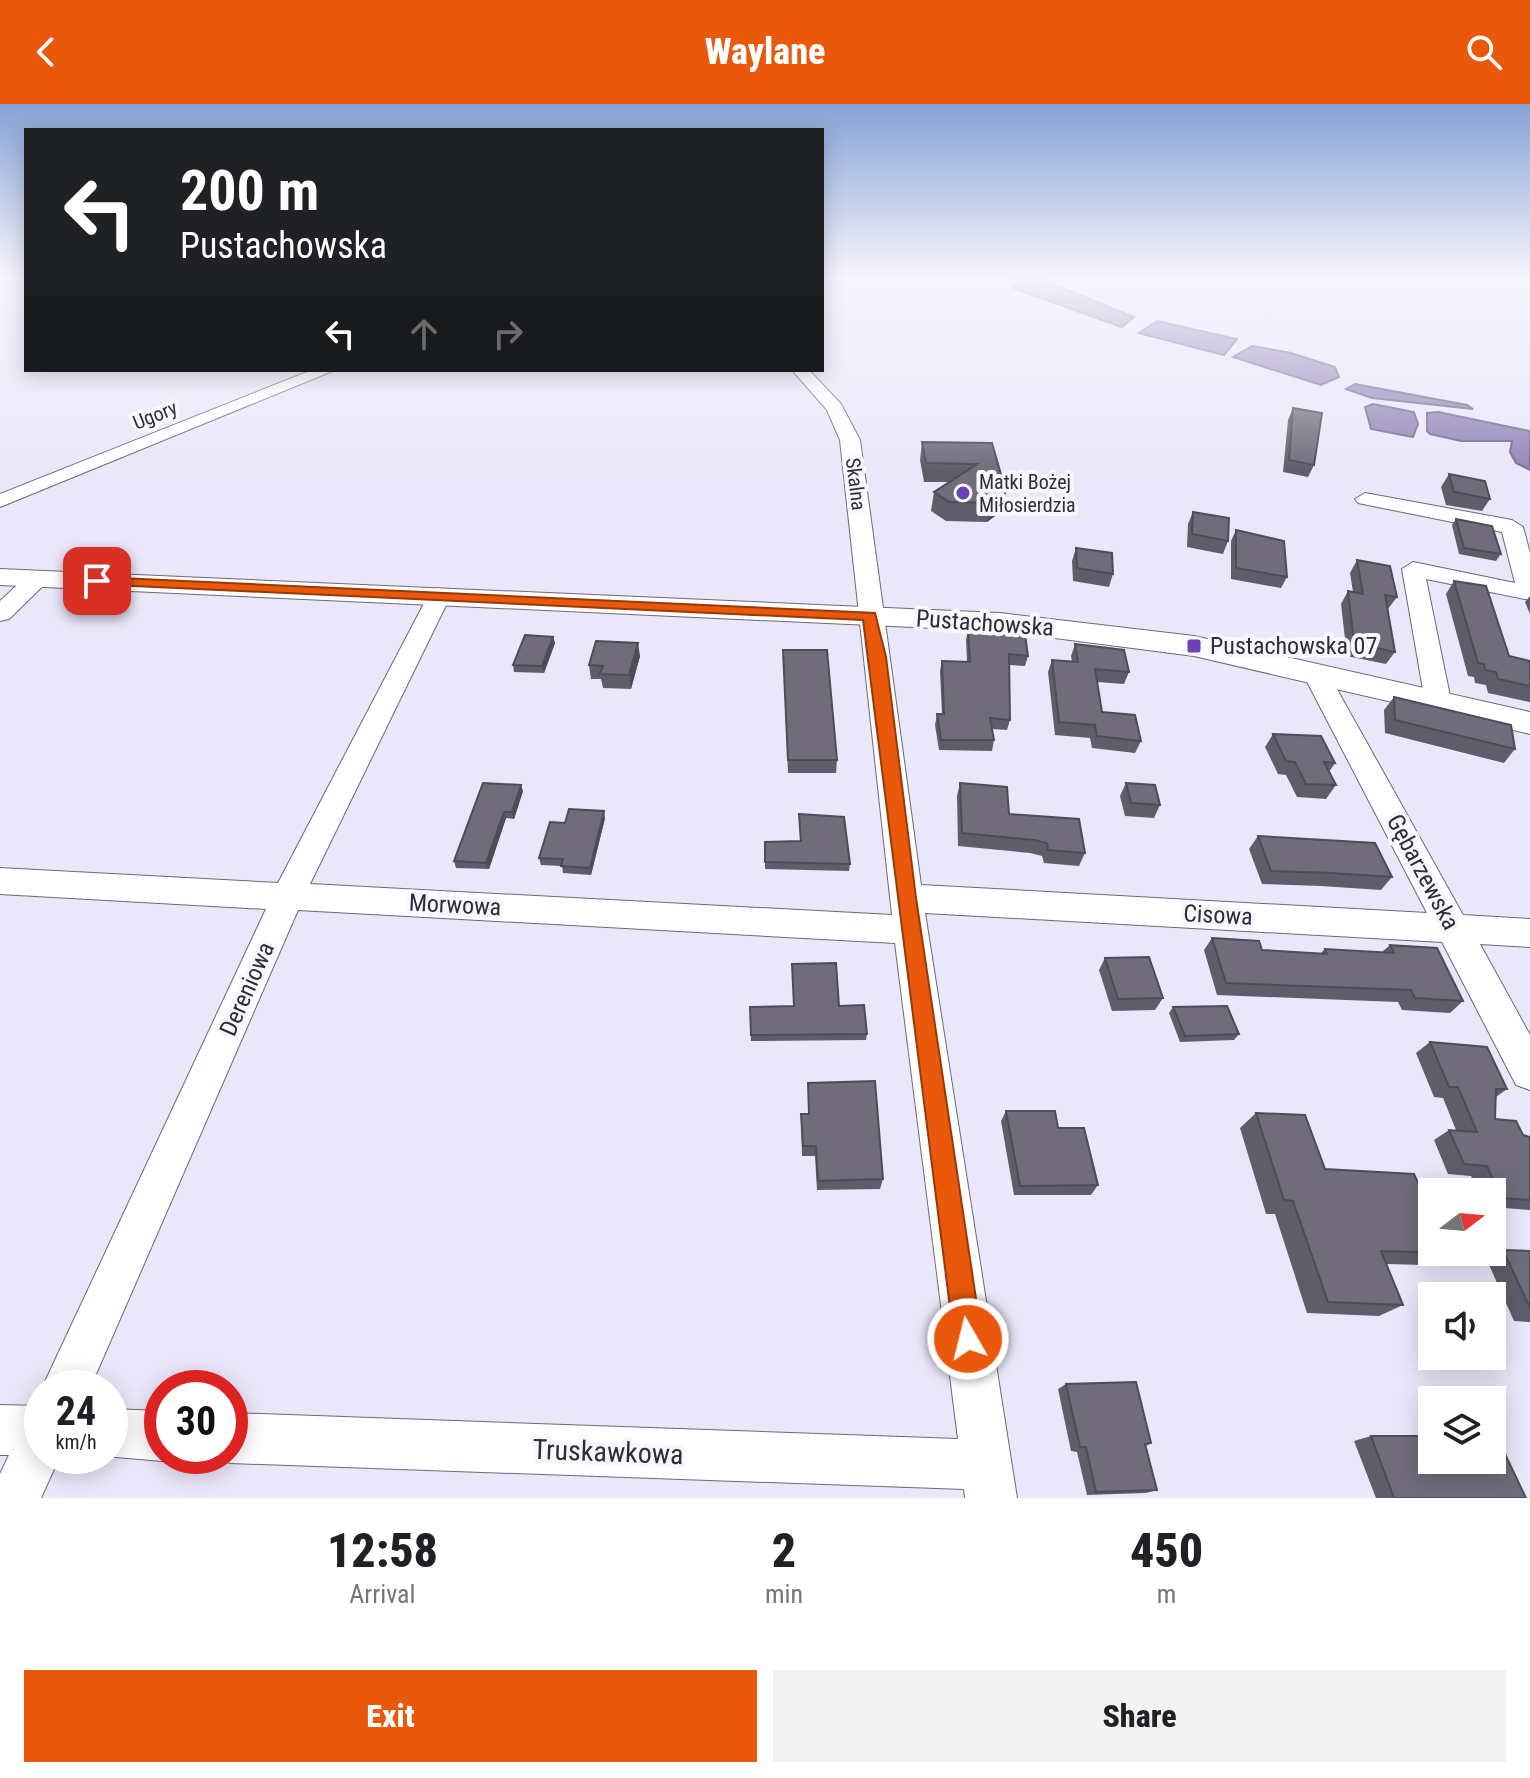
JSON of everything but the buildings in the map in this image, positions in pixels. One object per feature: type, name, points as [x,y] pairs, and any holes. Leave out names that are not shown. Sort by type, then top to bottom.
[{"type":"street","name":"Ugory","points":[[0,501],[322,372]]},
{"type":"street","name":"Skalna","points":[[802,372],[835,408],[850,440],[909,914],[988,1482]]},
{"type":"street","points":[[1365,499],[1512,527],[1529,593],[1413,569],[1438,701]]},
{"type":"street","name":"Pustachowska","points":[[0,577],[1000,622],[1132,636],[1315,672],[1530,723]]},
{"type":"street","points":[[0,614],[38,578]]},
{"type":"street","name":"Dereniowa","points":[[74,1370],[288,896],[439,595]]},
{"type":"street","name":"Gębarzewska","points":[[1315,672],[1530,1072]]},
{"type":"street","name":"Morwowa","points":[[0,881],[288,896],[909,914]]},
{"type":"street","name":"Cisowa","points":[[909,914],[1530,933]]},
{"type":"street","points":[[0,1430],[24,1431]]},
{"type":"street","name":"Truskawkowa","points":[[248,1439],[988,1482]]},
{"type":"street","points":[[15,1498],[26,1474]]},
{"type":"shaded area","points":[[1174,342],[1235,342],[1224,355]]},
{"type":"shaded area","points":[[1252,346],[1291,353],[1335,367],[1339,377],[1321,385],[1233,357]]},
{"type":"shaded area","points":[[1355,384],[1467,405],[1473,409],[1372,398],[1346,389]]},
{"type":"shaded area","points":[[1373,404],[1414,412],[1418,424],[1413,437],[1371,429],[1365,407]]},
{"type":"shaded area","points":[[1438,412],[1530,431],[1530,470],[1516,463],[1510,452],[1512,441],[1461,441],[1430,434],[1427,431],[1427,413]]},
{"type":"place","name":"Matki Bożej Miłosierdzia","points":[[963,493]]},
{"type":"place","name":"Pustachowska 07","points":[[1194,646]]},
{"type":"route","points":[[97,581],[870,616],[879,657],[906,898],[968,1339]]}]
